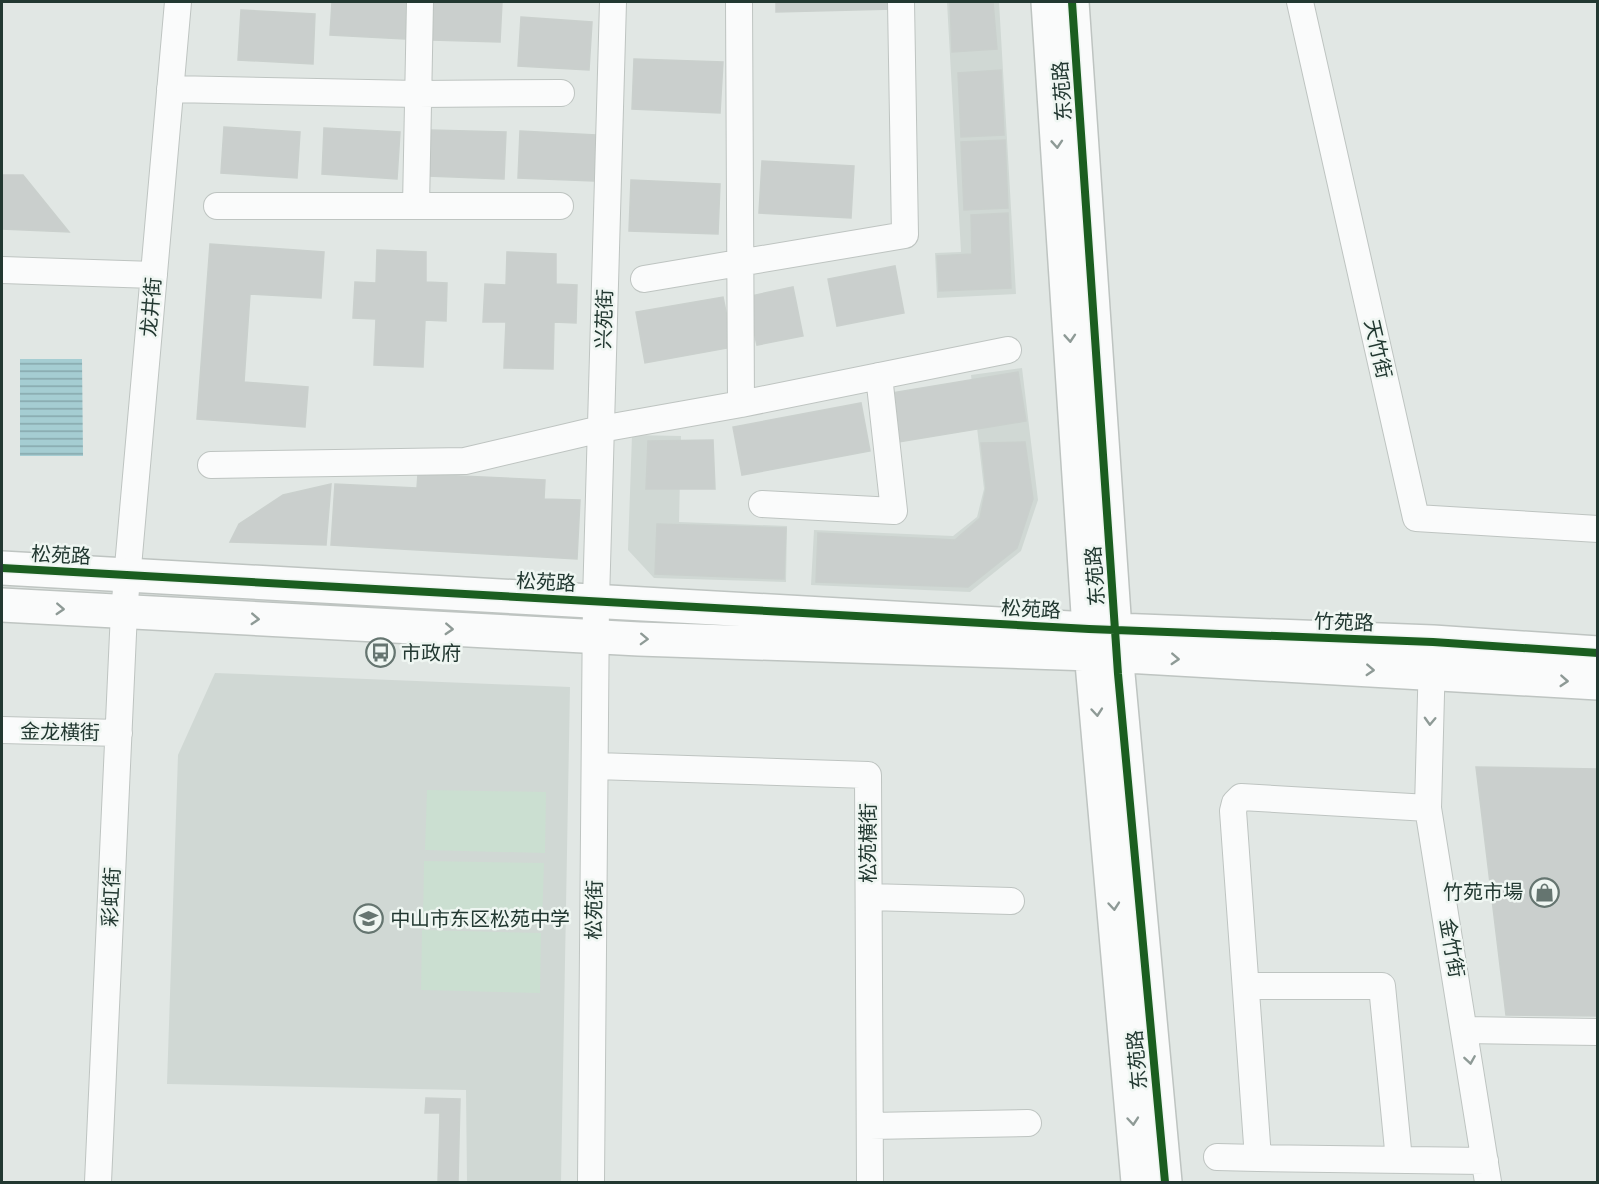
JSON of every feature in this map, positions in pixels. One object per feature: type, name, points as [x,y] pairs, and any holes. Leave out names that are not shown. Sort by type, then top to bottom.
[{"type":"street","name":"龙井街","points":[[124,612],[178,2]]},
{"type":"street","points":[[416,206],[420,2]]},
{"type":"street","name":"兴苑街","points":[[597,637],[596,601],[613,2]]},
{"type":"street","points":[[739,2],[741,404]]},
{"type":"street","points":[[644,279],[905,235],[901,2]]},
{"type":"street","name":"东苑路","points":[[1048,2],[1103,642],[1165,1182]]},
{"type":"street","name":"东苑路","points":[[1072,2],[1103,642],[1138,1182]]},
{"type":"street","name":"天竹街","points":[[1300,2],[1416,518],[1598,529]]},
{"type":"street","points":[[170,89],[418,94],[561,93]]},
{"type":"street","points":[[217,206],[560,206]]},
{"type":"street","points":[[2,270],[154,275]]},
{"type":"street","points":[[211,465],[465,462],[601,429],[741,404],[1008,350]]},
{"type":"street","points":[[762,504],[894,511],[879,376]]},
{"type":"street","name":"松苑路","points":[[2,568],[596,601],[1103,642]]},
{"type":"street","points":[[2,606],[597,637],[1103,642]]},
{"type":"street","name":"彩虹街","points":[[98,1182],[124,612]]},
{"type":"street","name":"松苑街","points":[[591,1182],[597,637]]},
{"type":"street","name":"竹苑路","points":[[1103,642],[1432,657],[1598,653]]},
{"type":"street","name":"竹苑路","points":[[1432,657],[1598,683]]},
{"type":"street","name":"金竹街","points":[[1432,657],[1428,808],[1466,1030],[1487,1172]]},
{"type":"street","name":"金龙横街","points":[[2,730],[119,733]]},
{"type":"street","name":"松苑横街","points":[[596,766],[868,775],[870,1182]]},
{"type":"street","points":[[1258,1158],[1233,811],[1235,803],[1241,797],[1428,808]]},
{"type":"street","points":[[868,897],[1011,901]]},
{"type":"street","points":[[1246,986],[1382,986],[1399,1160]]},
{"type":"street","points":[[1466,1030],[1598,1032]]},
{"type":"street","points":[[870,1126],[1028,1123]]},
{"type":"street","points":[[1217,1157],[1399,1160],[1487,1172]]},
{"type":"shaded area","points":[[947,2],[999,2],[1016,294],[937,298],[935,253],[961,252]]},
{"type":"shaded area","points":[[1022,368],[1038,500],[1021,551],[970,592],[811,585],[814,530],[953,536],[977,517],[984,489],[971,375]]},
{"type":"shaded area","points":[[632,435],[681,436],[679,522],[787,526],[786,582],[654,578],[628,550]]},
{"type":"shaded area","name":"中山市东区松苑中学","points":[[215,673],[570,687],[561,1182],[467,1182],[466,1090],[167,1084],[178,755]]},
{"type":"green space","points":[[427,790],[546,792],[545,853],[425,850]]},
{"type":"green space","points":[[424,861],[544,863],[542,924],[423,921]]},
{"type":"green space","points":[[422,930],[541,933],[540,993],[421,990]]},
{"type":"water","points":[[20,359],[82,359],[83,456],[20,456]]},
{"type":"building","points":[[332,2],[406,2],[405,39],[330,35]]},
{"type":"building","points":[[433,2],[502,2],[500,42],[432,40]]},
{"type":"building","points":[[776,2],[894,2],[894,9],[776,12]]},
{"type":"building","points":[[950,2],[993,2],[997,49],[952,52]]},
{"type":"building","points":[[241,10],[315,14],[313,64],[238,60]]},
{"type":"building","points":[[521,17],[592,22],[589,70],[518,66]]},
{"type":"building","points":[[634,59],[723,62],[720,113],[632,109]]},
{"type":"building","points":[[1001,70],[1004,135],[961,137],[958,73]]},
{"type":"building","points":[[224,127],[300,132],[297,178],[221,173]]},
{"type":"building","points":[[324,128],[400,132],[397,179],[322,174]]},
{"type":"building","points":[[430,130],[506,132],[504,179],[428,176]]},
{"type":"building","points":[[520,131],[596,135],[594,181],[518,178]]},
{"type":"building","points":[[1005,140],[1008,208],[964,210],[961,142]]},
{"type":"building","points":[[762,161],[854,166],[851,218],[759,213]]},
{"type":"building","points":[[2,175],[23,175],[69,232],[2,229]]},
{"type":"building","points":[[631,180],[720,184],[718,234],[629,231]]},
{"type":"building","points":[[1008,213],[1011,288],[939,291],[937,256],[972,254],[971,215]]},
{"type":"building","points":[[210,244],[324,252],[321,298],[250,294],[244,382],[308,387],[305,427],[197,419]]},
{"type":"building","points":[[377,250],[426,252],[426,282],[447,283],[446,321],[425,320],[423,367],[374,365],[376,319],[353,318],[355,282],[376,283]]},
{"type":"building","points":[[507,252],[556,254],[556,284],[577,285],[576,323],[554,322],[553,369],[504,368],[506,322],[483,322],[485,284],[506,285]]},
{"type":"building","points":[[895,266],[904,313],[837,326],[828,279]]},
{"type":"building","points":[[793,287],[803,336],[757,345],[746,297]]},
{"type":"building","points":[[723,297],[733,347],[645,363],[636,312]]},
{"type":"building","points":[[1018,372],[1026,421],[899,442],[891,393]]},
{"type":"building","points":[[861,403],[870,451],[742,475],[733,427]]},
{"type":"building","points":[[713,440],[715,489],[646,489],[648,441]]},
{"type":"building","points":[[1025,442],[1033,499],[1017,548],[968,587],[816,582],[818,533],[955,540],[980,518],[986,488],[981,443]]},
{"type":"building","points":[[418,474],[545,480],[544,499],[580,500],[577,559],[331,545],[335,484],[417,488]]},
{"type":"building","points":[[331,484],[326,545],[230,542],[239,524],[283,495]]},
{"type":"building","points":[[657,524],[786,528],[784,579],[655,574]]},
{"type":"building","name":"竹苑市場","points":[[1476,767],[1598,769],[1598,1016],[1506,1015]]},
{"type":"building","points":[[426,1098],[460,1099],[458,1182],[438,1182],[440,1113],[425,1113]]},
{"type":"cycle path","points":[[1072,2],[1118,674],[1165,1182]]},
{"type":"cycle path","points":[[2,568],[1089,629],[1433,642],[1598,653]]},
{"type":"place","name":"市政府","points":[[380,653]]},
{"type":"place","name":"竹苑市場","points":[[1544,892]]},
{"type":"place","name":"中山市东区松苑中学","points":[[369,919]]}]
